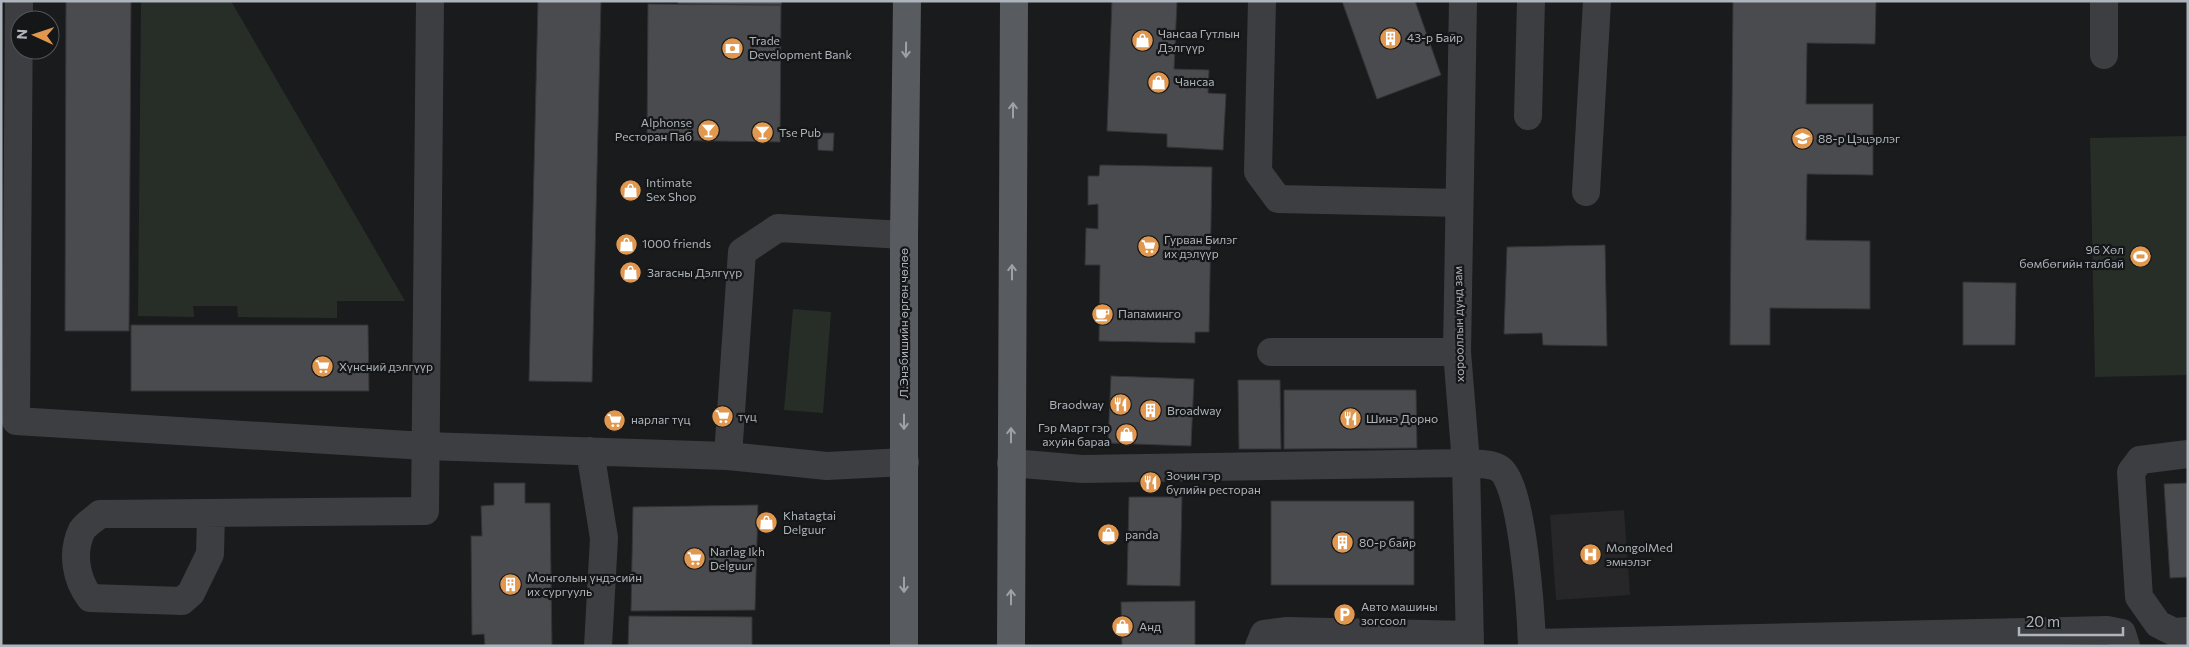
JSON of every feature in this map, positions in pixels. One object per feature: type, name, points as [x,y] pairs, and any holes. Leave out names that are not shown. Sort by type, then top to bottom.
[{"type":"main road","name":"Л.Энэбишийн өргөн чөлөө","points":[[904,646],[904,235],[907,1]]},
{"type":"main road","points":[[1011,646],[1014,1]]},
{"type":"street","points":[[19,1],[16,421],[425,446],[728,456],[827,466],[904,462]]},
{"type":"street","points":[[211,514],[210,554],[191,593],[182,601],[90,598],[80,584],[76,563],[78,544],[83,529],[100,514],[425,511],[430,1]]},
{"type":"street","name":"хорооллын дунд зам","points":[[1463,1],[1457,352],[1466,463],[1470,640]]},
{"type":"street","points":[[1528,116],[1532,1]]},
{"type":"street","points":[[1586,192],[1597,1]]},
{"type":"street","points":[[2104,1],[2104,55]]},
{"type":"street","points":[[1262,2],[1258,172],[1278,199],[1460,203]]},
{"type":"street","points":[[728,456],[742,252],[778,228],[904,235]]},
{"type":"street","points":[[1271,352],[1457,352]]},
{"type":"street","points":[[590,451],[604,538],[598,646]]},
{"type":"street","points":[[2188,454],[2140,460],[2131,472],[2139,597],[2158,624],[2174,632],[2188,630]]},
{"type":"street","points":[[1011,463],[1082,469],[1466,463],[1499,468],[1508,477],[1525,556],[1532,644],[2107,630],[2122,633],[2126,646]]},
{"type":"street","points":[[1259,646],[1264,634],[1287,631],[1470,640]]},
{"type":"shaded area","points":[[141,1],[231,1],[405,301],[337,301],[337,318],[238,317],[237,306],[193,306],[194,317],[138,316]]},
{"type":"shaded area","name":"96 Хөл бөмбөгийн талбай","points":[[2188,136],[2188,375],[2095,377],[2090,138]]},
{"type":"shaded area","points":[[793,309],[831,312],[823,413],[784,410]]},
{"type":"shaded area","name":"MongolMed эмнэлэг","points":[[1624,510],[1630,595],[1556,600],[1550,515]]},
{"type":"building","points":[[66,1],[131,1],[129,331],[65,331]]},
{"type":"building","points":[[538,1],[601,1],[592,382],[529,381]]},
{"type":"building","points":[[678,1],[782,1],[781,5],[678,4]]},
{"type":"building","name":"Чансаа","points":[[1112,1],[1177,1],[1174,69],[1209,70],[1208,93],[1226,94],[1223,150],[1167,147],[1167,134],[1107,131]]},
{"type":"building","name":"43-р Байр","points":[[1342,1],[1415,1],[1441,75],[1377,99]]},
{"type":"building","name":"88-р Цэцэрлэг","points":[[1733,1],[1876,1],[1875,44],[1807,43],[1806,104],[1873,104],[1873,175],[1807,174],[1806,240],[1870,241],[1870,309],[1770,308],[1770,345],[1730,345]]},
{"type":"building","points":[[648,4],[781,5],[780,142],[647,140]]},
{"type":"building","points":[[818,133],[834,133],[833,151],[818,150]]},
{"type":"building","name":"Гурван Билэг их дэлүүр","points":[[1100,165],[1212,167],[1209,332],[1195,332],[1195,343],[1099,341],[1100,265],[1085,265],[1086,228],[1098,229],[1098,204],[1088,205],[1088,176],[1099,176]]},
{"type":"building","points":[[1605,245],[1607,346],[1543,345],[1542,333],[1504,334],[1507,247]]},
{"type":"building","points":[[1963,282],[2016,283],[2015,345],[1963,345]]},
{"type":"building","points":[[131,325],[368,325],[369,391],[131,391]]},
{"type":"building","name":"Broadway","points":[[1111,376],[1194,379],[1191,446],[1108,443]]},
{"type":"building","points":[[1238,380],[1280,380],[1281,449],[1239,449]]},
{"type":"building","name":"Шинэ Дорно","points":[[1284,390],[1416,390],[1417,448],[1284,449]]},
{"type":"building","name":"Монголын үндэсийн их сургууль","points":[[494,483],[525,483],[525,503],[550,503],[552,646],[485,646],[484,634],[472,635],[471,536],[482,536],[481,506],[494,505]]},
{"type":"building","points":[[2188,483],[2188,577],[2170,578],[2164,484]]},
{"type":"building","points":[[1129,497],[1182,497],[1180,586],[1127,585]]},
{"type":"building","name":"80-р байр","points":[[1271,501],[1414,501],[1414,585],[1271,585]]},
{"type":"building","name":"Narlag Ikh Delguur","points":[[758,505],[755,610],[631,611],[633,507]]},
{"type":"building","points":[[1195,601],[1195,646],[1122,646],[1121,602]]},
{"type":"building","points":[[629,616],[752,617],[752,646],[628,646]]},
{"type":"place","name":"43-р Байр","points":[[1391,38]]},
{"type":"place","name":"Чансаа Гутлын Дэлгүүр","points":[[1142,41]]},
{"type":"place","name":"Trade Development Bank","points":[[733,48]]},
{"type":"place","name":"Чансаа","points":[[1159,82]]},
{"type":"place","name":"Alphonse Ресторан Паб","points":[[708,130]]},
{"type":"place","name":"Tse Pub","points":[[763,133]]},
{"type":"place","name":"88-р Цэцэрлэг","points":[[1802,139]]},
{"type":"place","name":"Intimate Sex Shop","points":[[630,190]]},
{"type":"place","name":"1000 friends","points":[[626,244]]},
{"type":"place","name":"Гурван Билэг их дэлүүр","points":[[1148,247]]},
{"type":"place","name":"96 Хөл бөмбөгийн талбай","points":[[2140,257]]},
{"type":"place","name":"Загасны Дэлгүүр","points":[[631,273]]},
{"type":"place","name":"Папаминго","points":[[1102,314]]},
{"type":"place","name":"Хүнсний дэлгүүр","points":[[323,367]]},
{"type":"place","name":"Braodway","points":[[1120,405]]},
{"type":"place","name":"Broadway","points":[[1151,411]]},
{"type":"place","name":"түц","points":[[722,417]]},
{"type":"place","name":"Шинэ Дорно","points":[[1350,419]]},
{"type":"place","name":"нарлаг түц","points":[[615,420]]},
{"type":"place","name":"Гэр Март гэр ахуйн бараа","points":[[1126,435]]},
{"type":"place","name":"Зочин гэр бүлийн ресторан","points":[[1150,483]]},
{"type":"place","name":"Khatagtai Delguur","points":[[767,523]]},
{"type":"place","name":"panda","points":[[1109,535]]},
{"type":"place","name":"80-р байр","points":[[1343,543]]},
{"type":"place","name":"MongolMed эмнэлэг","points":[[1590,555]]},
{"type":"place","name":"Narlag Ikh Delguur","points":[[694,559]]},
{"type":"place","name":"Монголын үндэсийн их сургууль","points":[[511,585]]},
{"type":"place","name":"Авто машины зогсоол","points":[[1345,614]]},
{"type":"place","name":"Анд","points":[[1123,627]]}]
